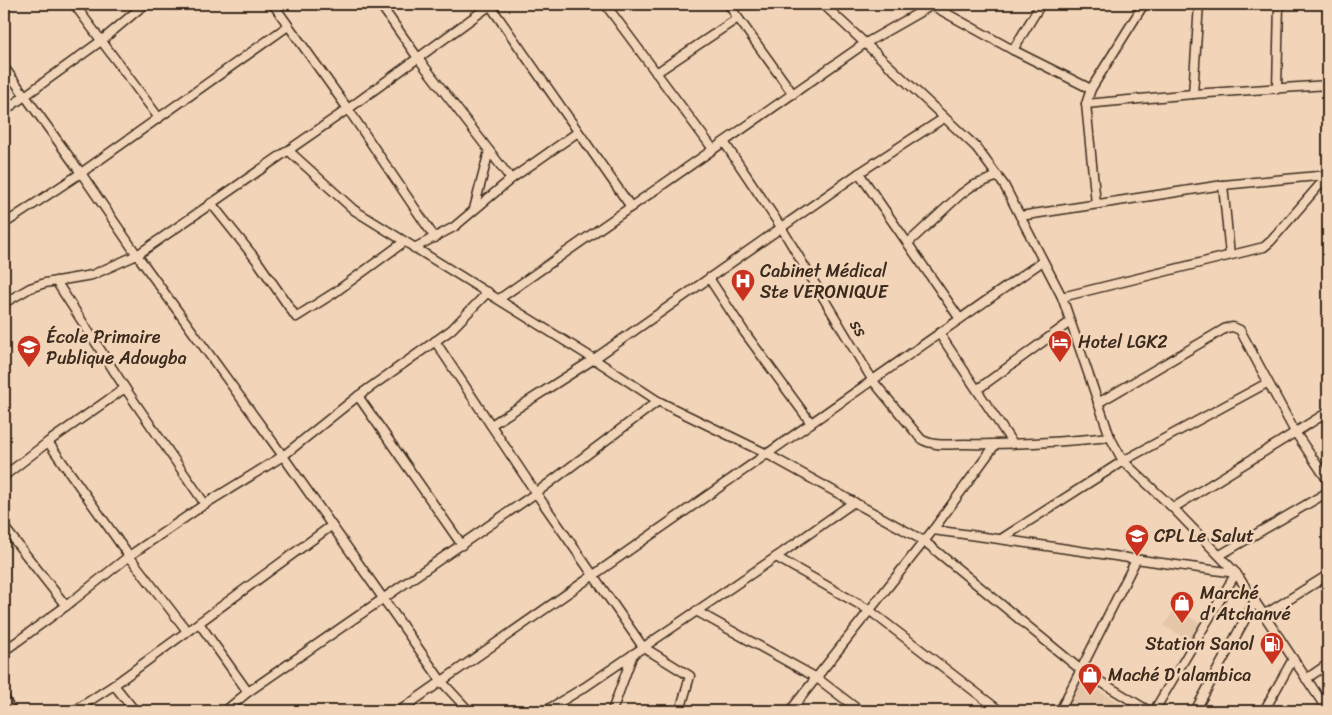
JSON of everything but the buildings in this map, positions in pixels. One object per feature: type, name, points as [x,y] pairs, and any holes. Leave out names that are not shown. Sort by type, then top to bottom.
[{"type":"street","points":[[74,4],[159,118]]},
{"type":"street","points":[[4,111],[101,40],[145,4]]},
{"type":"street","points":[[273,4],[348,109],[435,238]]},
{"type":"street","points":[[380,4],[418,58],[511,179]]},
{"type":"street","points":[[4,303],[30,288],[45,283],[92,275],[137,255],[289,151],[490,4],[630,207]]},
{"type":"street","points":[[605,4],[713,149]]},
{"type":"street","points":[[728,4],[793,94]]},
{"type":"street","points":[[823,4],[976,147],[998,176],[1062,296],[1110,437],[1123,460],[1236,572],[1328,711]]},
{"type":"street","points":[[1013,50],[1041,4]]},
{"type":"street","points":[[1096,204],[1086,104],[1091,89],[1144,4]]},
{"type":"street","points":[[1193,94],[1199,4]]},
{"type":"street","points":[[1277,89],[1279,4]]},
{"type":"street","points":[[499,299],[864,44],[934,5],[1013,50],[1091,89]]},
{"type":"street","points":[[656,73],[738,18]]},
{"type":"street","points":[[4,224],[82,172],[288,26]]},
{"type":"street","points":[[4,66],[82,172],[137,255],[283,456],[442,682],[470,711]]},
{"type":"street","points":[[1086,104],[1193,94],[1328,85]]},
{"type":"street","points":[[491,425],[594,359],[859,173],[944,118]]},
{"type":"street","points":[[414,248],[454,227],[511,179],[578,132]]},
{"type":"street","name":"ss","points":[[724,142],[781,227],[873,381],[921,439],[931,444],[995,445]]},
{"type":"street","points":[[289,151],[343,202],[658,401],[767,454],[924,541],[1081,670],[1150,711]]},
{"type":"street","points":[[474,211],[489,151]]},
{"type":"street","points":[[859,173],[960,319]]},
{"type":"street","points":[[1020,216],[1223,184],[1328,175]]},
{"type":"street","points":[[1062,296],[1268,244],[1328,175]]},
{"type":"street","points":[[908,243],[961,194],[972,186],[998,176]]},
{"type":"street","points":[[1223,184],[1230,255]]},
{"type":"street","points":[[211,203],[258,262],[296,317],[334,293],[404,242]]},
{"type":"street","points":[[399,711],[1043,261]]},
{"type":"street","points":[[709,278],[745,333],[811,423]]},
{"type":"street","points":[[56,281],[125,388],[205,504]]},
{"type":"street","points":[[4,651],[66,606],[129,556],[205,504],[283,456],[358,396],[450,330],[488,292]]},
{"type":"street","points":[[978,390],[1070,322]]},
{"type":"street","points":[[1098,403],[1226,328],[1233,327],[1240,330],[1295,432],[1328,481]]},
{"type":"street","points":[[939,333],[1013,444]]},
{"type":"street","points":[[435,342],[536,494],[643,647],[690,676],[680,711]]},
{"type":"street","points":[[1001,539],[1123,460],[1267,383]]},
{"type":"street","points":[[4,465],[7,474],[48,442],[125,388]]},
{"type":"street","points":[[358,396],[462,545]]},
{"type":"street","points":[[225,711],[248,692],[536,494],[658,401]]},
{"type":"street","points":[[1173,508],[1328,412]]},
{"type":"street","points":[[790,711],[933,530],[995,445],[1066,442],[1110,437]]},
{"type":"street","points":[[48,442],[129,556],[187,631]]},
{"type":"street","points":[[1220,555],[1328,492]]},
{"type":"street","points":[[545,711],[585,687],[854,502]]},
{"type":"street","points":[[74,711],[114,685],[331,526]]},
{"type":"street","points":[[4,527],[66,606]]},
{"type":"street","points":[[933,530],[1136,560],[1236,572]]},
{"type":"street","points":[[776,557],[869,610],[1000,711]]},
{"type":"street","points":[[1060,711],[1136,560]]},
{"type":"street","points":[[1154,711],[1236,572]]},
{"type":"street","points":[[1264,615],[1328,575]]},
{"type":"street","points":[[1196,711],[1255,601]]},
{"type":"street","points":[[696,611],[817,678],[859,711]]},
{"type":"street","points":[[199,623],[248,692]]},
{"type":"street","points":[[612,711],[633,654]]},
{"type":"street","points":[[1264,711],[1293,659]]},
{"type":"street","points":[[1306,679],[1328,664]]},
{"type":"street","points":[[114,685],[135,711]]},
{"type":"street","points":[[4,697],[11,711]]},
{"type":"shaded area","name":"Marché d'Atchanvé","points":[[1175,608],[1200,623],[1190,641],[1164,626]]},
{"type":"shaded area","name":"Maché D'alambica","points":[[1081,680],[1134,711],[1065,711]]},
{"type":"place","name":"Cabinet Médical Ste VERONIQUE","points":[[743,302]]},
{"type":"place","name":"Hotel LGK2","points":[[1060,363]]},
{"type":"place","name":"École Primaire Publique Adougba","points":[[29,368]]},
{"type":"place","name":"CPL Le Salut","points":[[1137,557]]},
{"type":"place","name":"Marché d'Atchanvé","points":[[1182,624]]},
{"type":"place","name":"Station Sanol","points":[[1272,665]]},
{"type":"place","name":"Maché D'alambica","points":[[1090,696]]}]
